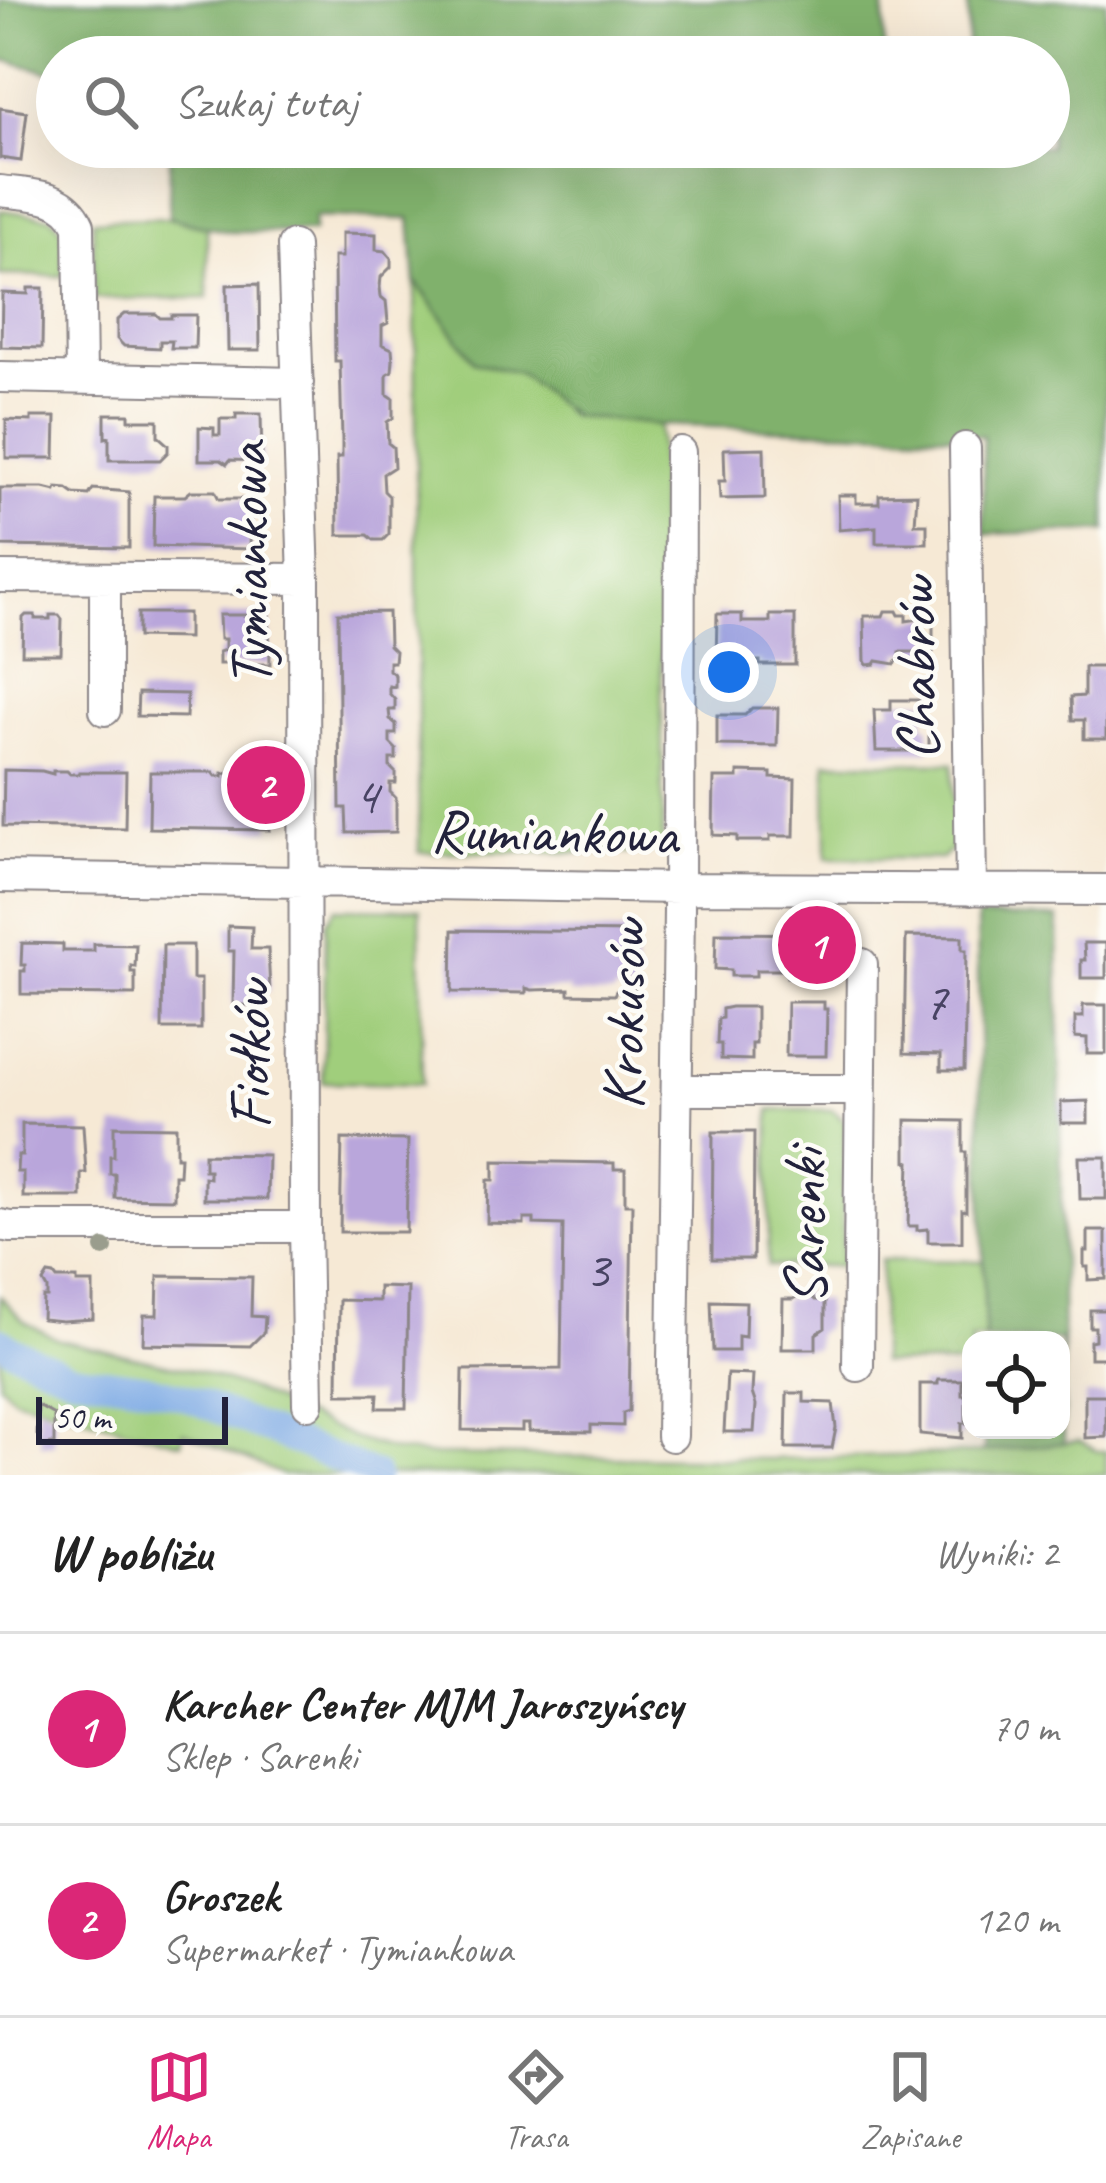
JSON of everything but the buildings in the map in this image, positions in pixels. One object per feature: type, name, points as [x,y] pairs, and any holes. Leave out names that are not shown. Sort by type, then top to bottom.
[{"type":"street","points":[[0,191],[57,199],[73,212],[79,225],[81,377]]},
{"type":"street","name":"Tymiankowa","points":[[292,246],[304,579],[304,882]]},
{"type":"street","points":[[0,377],[298,383]]},
{"type":"street","name":"Chabrów","points":[[965,448],[971,890]]},
{"type":"street","name":"Krokusów","points":[[672,1436],[680,452]]},
{"type":"street","points":[[0,577],[304,579]]},
{"type":"street","points":[[105,580],[105,710]]},
{"type":"street","name":"Rumiankowa","points":[[0,878],[1106,890]]},
{"type":"street","name":"Fiołków","points":[[304,882],[308,1404]]},
{"type":"street","name":"Sarenki","points":[[858,1366],[862,964]]},
{"type":"street","name":"Sarenki","points":[[677,1090],[860,1090]]},
{"type":"street","points":[[0,1225],[305,1227]]},
{"type":"green space","points":[[0,0],[884,0],[884,36],[36,36],[36,68],[0,59]]},
{"type":"green space","points":[[968,0],[1106,0],[1106,531],[984,534],[983,436],[659,425],[572,416],[519,373],[475,362],[415,281],[410,219],[314,217],[313,232],[229,232],[169,218],[170,168],[1070,168],[1070,36],[968,36]]},
{"type":"green space","points":[[0,210],[51,217],[62,230],[63,276],[0,275]]},
{"type":"green space","points":[[169,218],[207,227],[208,298],[94,299],[93,220]]},
{"type":"green space","points":[[415,281],[475,362],[519,373],[572,416],[659,425],[663,844],[648,853],[419,852]]},
{"type":"green space","points":[[826,762],[953,763],[954,847],[942,859],[827,858]]},
{"type":"green space","points":[[336,908],[420,909],[422,1084],[323,1082],[326,922]]},
{"type":"green space","points":[[977,917],[1058,918],[1063,1331],[985,1331]]},
{"type":"green space","points":[[770,1110],[833,1110],[845,1122],[842,1266],[768,1266]]},
{"type":"green space","points":[[881,1260],[983,1261],[985,1331],[962,1331],[962,1365],[880,1363]]},
{"type":"green space","points":[[0,1296],[25,1322],[59,1340],[201,1372],[254,1391],[353,1438],[392,1450],[427,1455],[769,1459],[963,1454],[1079,1441],[1106,1451],[1106,1475],[283,1475],[183,1432],[181,1443],[14,1398],[0,1384]]},
{"type":"green space","points":[[985,1439],[1064,1439],[1064,1443],[984,1452]]},
{"type":"waterway","points":[[0,1340],[69,1375],[186,1397],[375,1475]]},
{"type":"place","name":"Groszek","points":[[266,785]]},
{"type":"place","name":"Karcher Center MJM Jaroszyńscy","points":[[817,945]]}]
